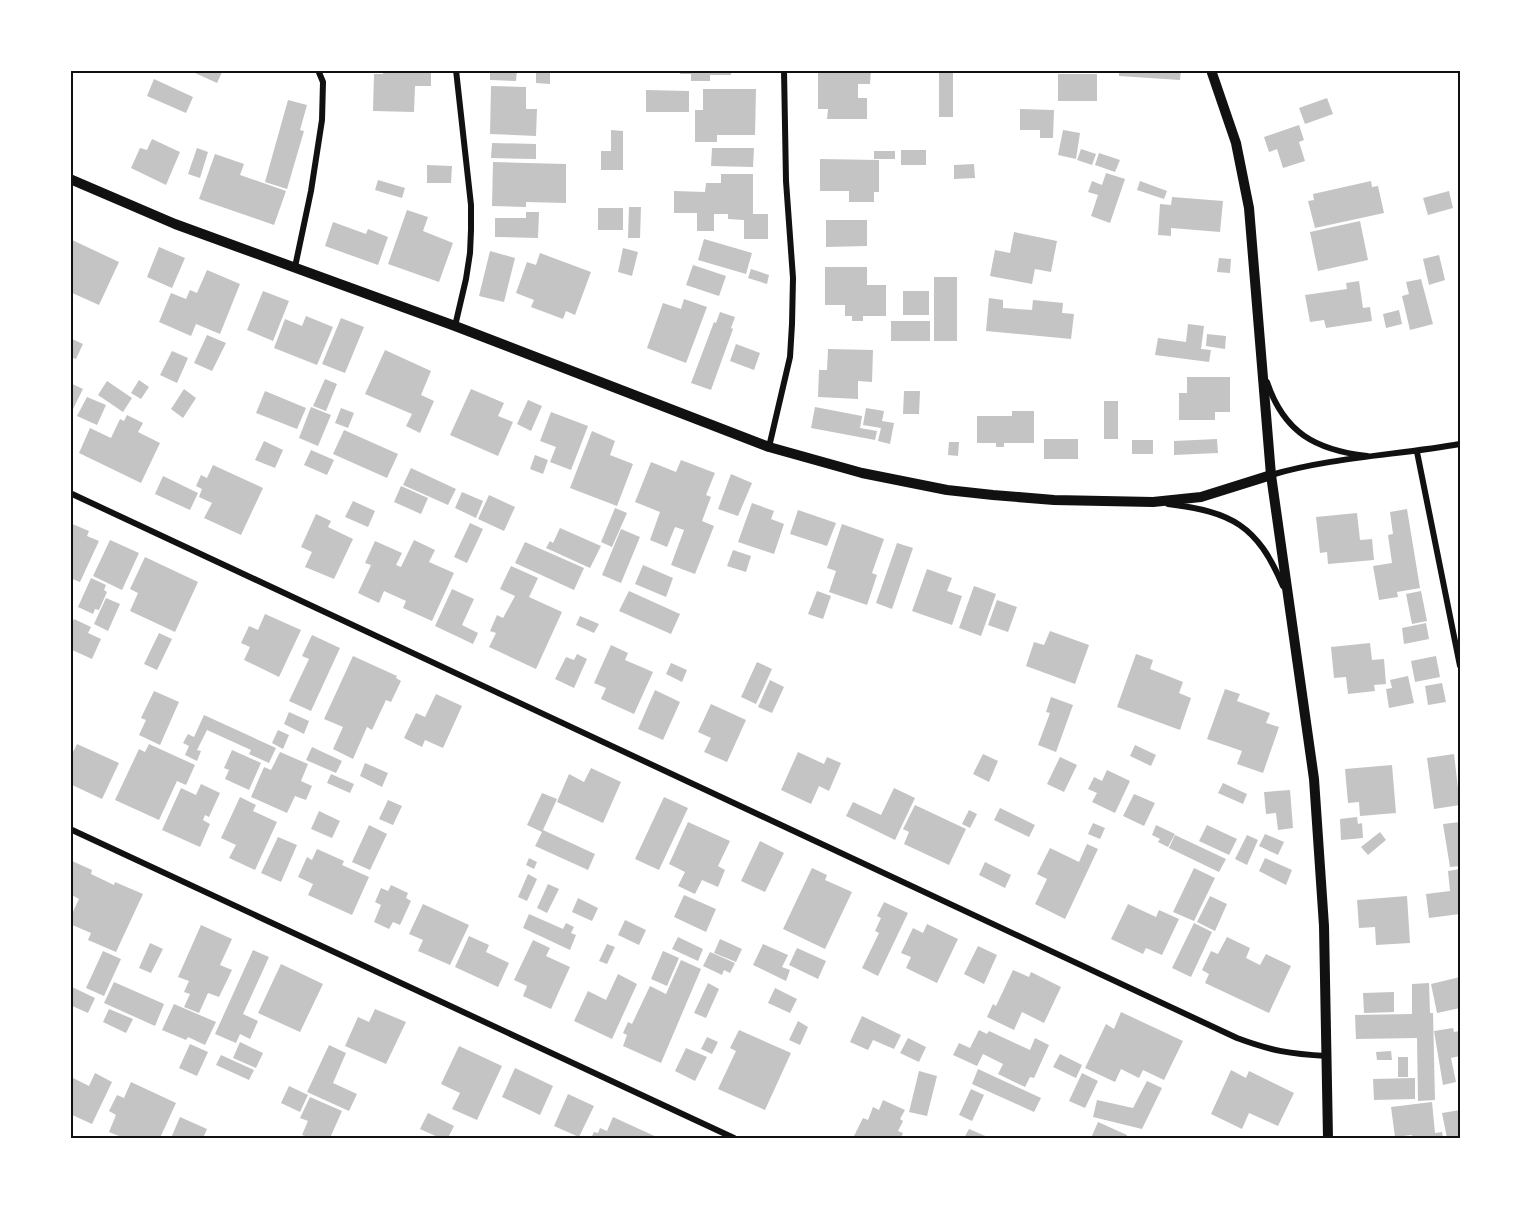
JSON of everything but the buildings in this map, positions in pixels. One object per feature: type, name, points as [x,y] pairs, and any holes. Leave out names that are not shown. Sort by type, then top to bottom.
[{"type":"street","points":[[295,267],[311,190],[322,120],[323,82],[318,70]]},
{"type":"street","points":[[455,326],[469,262],[471,230],[471,205],[456,70]]},
{"type":"street","points":[[769,447],[790,357],[792,324],[793,278],[786,182],[784,70]]},
{"type":"street","points":[[1211,70],[1236,143],[1244,176],[1254,262],[1271,476],[1307,718],[1320,849],[1328,1138]]},
{"type":"street","points":[[70,179],[176,224],[455,326],[769,447],[862,473],[947,490],[1054,500],[1153,502],[1202,508],[1222,514],[1240,524],[1267,552],[1290,601]]},
{"type":"street","points":[[1263,369],[1275,402],[1291,426],[1303,435],[1333,449],[1377,457]]},
{"type":"street","points":[[1153,502],[1201,497],[1296,468],[1461,444]]},
{"type":"street","points":[[1416,452],[1461,666]]},
{"type":"street","points":[[70,493],[1237,1038],[1270,1050],[1327,1056]]},
{"type":"street","points":[[70,829],[734,1138]]}]
